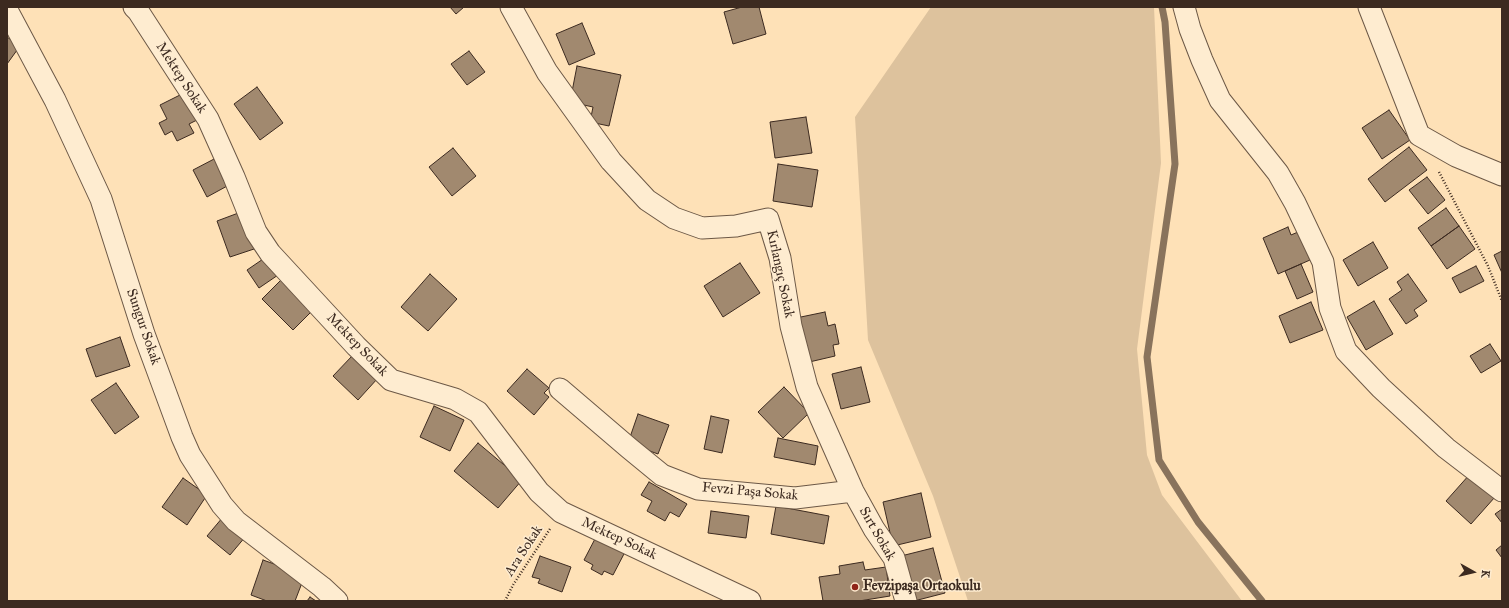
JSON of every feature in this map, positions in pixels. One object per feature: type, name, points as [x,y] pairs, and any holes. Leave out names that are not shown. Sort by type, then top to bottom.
[{"type":"street","name":"Mektep Sokak","points":[[134,7],[208,119],[234,177],[256,232],[270,252],[356,346],[392,380],[455,399],[478,412],[539,492],[561,512],[750,601]]},
{"type":"street","name":"Kırlangıç Sokak","points":[[511,7],[547,72],[611,161],[647,200],[674,218],[702,228],[736,226],[768,220],[780,258],[791,326],[807,387],[853,491]]},
{"type":"street","points":[[1184,7],[1190,29],[1202,60],[1220,100],[1278,173],[1295,203],[1323,262],[1330,308],[1346,351],[1381,388],[1446,448],[1502,491]]},
{"type":"street","points":[[1369,7],[1419,135],[1456,156],[1502,174]]},
{"type":"street","name":"Sungur Sokak","points":[[7,10],[55,100],[101,199],[144,334],[190,455],[222,505],[236,521],[322,587],[337,601]]},
{"type":"street","name":"Fevzi Paşa Sokak","points":[[560,389],[662,474],[698,489],[795,498],[853,491]]},
{"type":"street","name":"Sırt Sokak","points":[[853,491],[874,529],[894,558],[906,601]]},
{"type":"path","points":[[1437,169],[1488,266],[1502,301]]},
{"type":"path","name":"Ara Sokak","points":[[506,601],[513,585],[561,512]]},
{"type":"shaded area","points":[[931,7],[1154,7],[1161,163],[1137,349],[1147,455],[1162,495],[1242,601],[968,601],[933,496],[868,340],[855,117]]},
{"type":"building","points":[[450,7],[464,7],[456,14]]},
{"type":"building","points":[[742,7],[759,7],[766,34],[733,44],[724,12]]},
{"type":"building","points":[[582,23],[595,54],[569,65],[556,34]]},
{"type":"building","points":[[7,37],[20,46],[7,64]]},
{"type":"building","points":[[469,51],[485,72],[467,85],[451,64]]},
{"type":"building","points":[[577,66],[621,75],[609,126],[590,122],[593,107],[570,102]]},
{"type":"building","points":[[257,87],[283,123],[260,140],[234,104]]},
{"type":"building","points":[[184,93],[197,120],[189,124],[194,133],[177,141],[172,131],[165,135],[159,123],[167,119],[160,105]]},
{"type":"building","points":[[1389,110],[1410,140],[1382,159],[1362,128]]},
{"type":"building","points":[[806,117],[812,153],[775,158],[770,122]]},
{"type":"building","points":[[1409,147],[1427,170],[1385,202],[1368,179]]},
{"type":"building","points":[[453,148],[476,176],[452,196],[429,167]]},
{"type":"building","points":[[216,158],[229,185],[207,197],[193,170]]},
{"type":"building","points":[[778,164],[818,170],[812,207],[773,201]]},
{"type":"building","points":[[1427,177],[1445,200],[1428,214],[1409,190]]},
{"type":"building","points":[[1446,208],[1459,226],[1431,246],[1418,228]]},
{"type":"building","points":[[241,212],[254,249],[230,257],[217,221]]},
{"type":"building","points":[[1459,226],[1475,249],[1447,269],[1431,246]]},
{"type":"building","points":[[1288,227],[1291,235],[1298,232],[1310,260],[1278,274],[1263,238]]},
{"type":"building","points":[[1373,242],[1388,268],[1358,286],[1343,260]]},
{"type":"building","points":[[1502,251],[1502,273],[1494,255]]},
{"type":"building","points":[[269,255],[281,273],[259,288],[247,270]]},
{"type":"building","points":[[740,263],[760,293],[723,317],[704,286]]},
{"type":"building","points":[[1301,264],[1313,292],[1297,299],[1285,271]]},
{"type":"building","points":[[1476,266],[1484,281],[1460,293],[1452,278]]},
{"type":"building","points":[[430,274],[457,299],[428,331],[401,307]]},
{"type":"building","points":[[1408,274],[1427,301],[1414,310],[1418,316],[1406,324],[1389,299],[1402,290],[1397,282]]},
{"type":"building","points":[[282,279],[313,310],[293,330],[262,299]]},
{"type":"building","points":[[1374,301],[1393,334],[1366,350],[1347,317]]},
{"type":"building","points":[[1311,302],[1323,330],[1290,343],[1279,316]]},
{"type":"building","points":[[825,312],[828,326],[835,324],[839,344],[833,345],[835,356],[805,363],[796,318]]},
{"type":"building","points":[[120,337],[130,366],[96,377],[86,349]]},
{"type":"building","points":[[1490,344],[1501,361],[1481,373],[1470,356]]},
{"type":"building","points":[[353,355],[378,378],[358,400],[333,376]]},
{"type":"building","points":[[861,367],[870,402],[841,409],[832,374]]},
{"type":"building","points":[[527,369],[549,388],[544,393],[549,397],[534,415],[507,391]]},
{"type":"building","points":[[116,383],[139,417],[115,434],[91,400]]},
{"type":"building","points":[[784,387],[809,413],[783,438],[758,412]]},
{"type":"building","points":[[434,406],[464,420],[450,451],[420,437]]},
{"type":"building","points":[[638,414],[669,425],[658,454],[628,443]]},
{"type":"building","points":[[711,416],[729,420],[722,453],[704,449]]},
{"type":"building","points":[[778,438],[818,446],[815,465],[774,457]]},
{"type":"building","points":[[478,443],[522,480],[498,508],[454,471]]},
{"type":"building","points":[[1470,474],[1495,497],[1471,524],[1446,501]]},
{"type":"building","points":[[183,478],[207,495],[187,525],[162,507]]},
{"type":"building","points":[[649,482],[687,504],[679,517],[670,512],[665,521],[647,511],[652,501],[641,495]]},
{"type":"building","points":[[921,493],[931,537],[893,546],[883,502]]},
{"type":"building","points":[[776,506],[829,516],[824,544],[771,534]]},
{"type":"building","points":[[1502,509],[1502,523],[1495,514]]},
{"type":"building","points":[[711,511],[749,516],[746,538],[708,533]]},
{"type":"building","points":[[223,517],[246,536],[230,555],[207,536]]},
{"type":"building","points":[[596,537],[625,552],[613,575],[604,571],[602,575],[591,569],[593,565],[584,560]]},
{"type":"building","points":[[1502,545],[1502,558],[1496,550]]},
{"type":"building","points":[[933,548],[945,593],[914,601],[901,556]]},
{"type":"building","points":[[540,556],[571,567],[562,592],[538,583],[540,579],[532,577]]},
{"type":"building","points":[[263,560],[305,575],[295,601],[267,601],[251,595]]},
{"type":"building","name":"Fevzipaşa Ortaokulu","points":[[863,562],[865,570],[886,567],[890,596],[859,601],[823,601],[819,577],[840,574],[839,566]]},
{"type":"building","points":[[310,597],[316,601],[307,601]]},
{"type":"waterway","points":[[1162,7],[1165,22],[1175,164],[1147,357],[1159,460],[1198,522],[1262,601]]},
{"type":"place","name":"Fevzipaşa Ortaokulu","points":[[855,587]]}]
